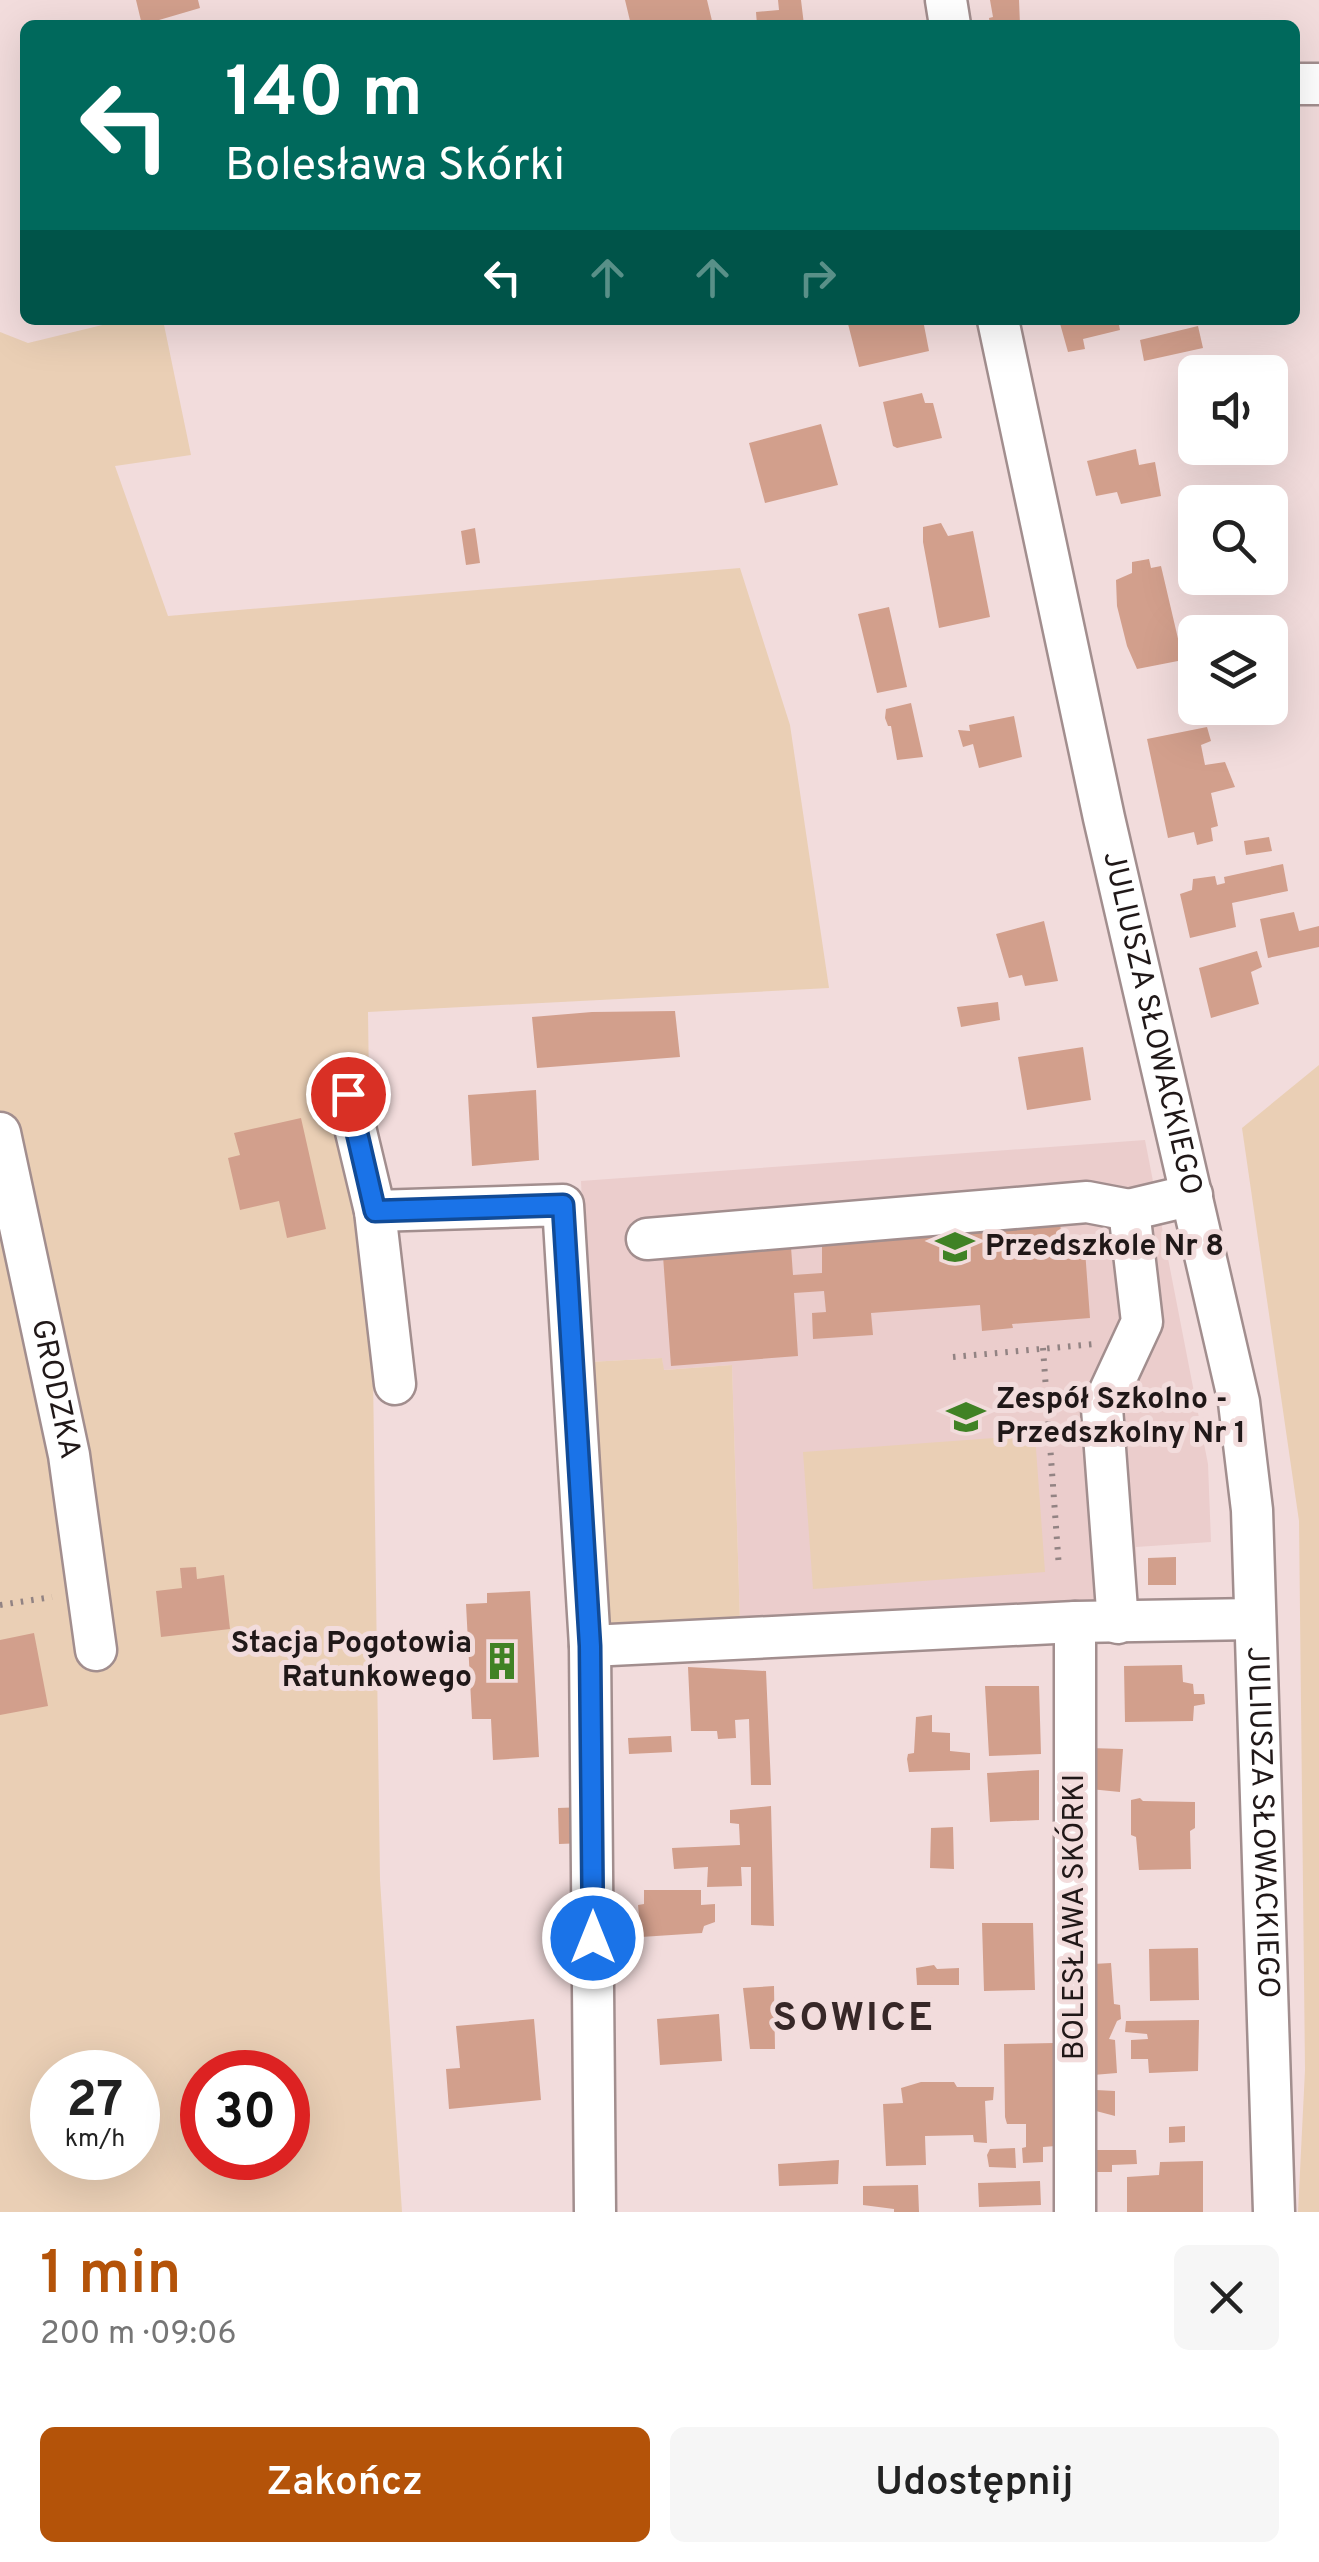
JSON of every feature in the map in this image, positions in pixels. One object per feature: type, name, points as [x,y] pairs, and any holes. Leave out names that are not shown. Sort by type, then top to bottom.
[{"type":"street","name":"JULIUSZA SŁOWACKIEGO","points":[[999,325],[1100,800],[1238,1402],[1252,1510],[1274,2212]]},
{"type":"street","points":[[348,1094],[375,1211],[395,1384]]},
{"type":"street","name":"GRODZKA","points":[[0,1133],[70,1455],[96,1650]]},
{"type":"street","points":[[648,1239],[1087,1202],[1130,1210],[1192,1195]]},
{"type":"street","points":[[375,1211],[563,1205],[590,1646],[595,2212]]},
{"type":"street","points":[[1118,1622],[1102,1408],[1142,1322],[1130,1210]]},
{"type":"street","points":[[590,1646],[1075,1622],[1256,1619]]},
{"type":"street","name":"BOLESŁAWA SKÓRKI","points":[[1075,1622],[1076,2212]]},
{"type":"path","points":[[953,1357],[1131,1340]]},
{"type":"path","points":[[1043,1348],[1059,1568]]},
{"type":"path","points":[[0,1605],[88,1591]]},
{"type":"shaded area","points":[[102,325],[164,325],[191,455],[115,466],[168,616],[740,568],[790,725],[829,988],[368,1012],[380,1880],[402,2212],[0,2212],[0,332],[28,343]]},
{"type":"shaded area","points":[[1319,1065],[1319,2212],[1298,2212],[1305,2070],[1299,1521],[1242,1128]]},
{"type":"shaded area","name":"Zespół Szkolno - Przedszkolny Nr 1","points":[[1145,1140],[1208,1464],[1211,1542],[1136,1547],[1137,1602],[740,1622],[732,1365],[663,1370],[662,1358],[589,1362],[581,1181]]},
{"type":"shaded area","points":[[662,1358],[664,1370],[732,1365],[740,1622],[611,1629],[600,1616],[589,1362]]},
{"type":"shaded area","points":[[1035,1435],[1045,1572],[813,1589],[803,1452]]},
{"type":"building","points":[[136,0],[198,0],[200,8],[159,20],[141,20]]},
{"type":"building","points":[[625,0],[707,0],[712,20],[630,20]]},
{"type":"building","points":[[778,0],[801,0],[803,20],[757,20],[756,12],[779,10]]},
{"type":"building","points":[[990,0],[1019,0],[1020,20],[989,20],[993,17]]},
{"type":"building","points":[[848,325],[924,325],[929,351],[859,367]]},
{"type":"building","points":[[1060,325],[1119,325],[1120,330],[1083,339],[1085,349],[1068,352]]},
{"type":"building","points":[[1198,326],[1203,348],[1144,361],[1140,340]]},
{"type":"building","points":[[922,393],[925,403],[933,403],[942,438],[893,446],[883,402]]},
{"type":"building","points":[[821,424],[838,485],[765,503],[749,443]]},
{"type":"building","points":[[1136,449],[1139,465],[1155,462],[1161,496],[1121,504],[1117,492],[1096,496],[1087,461]]},
{"type":"building","points":[[941,523],[948,536],[973,531],[990,617],[939,628],[923,527]]},
{"type":"building","points":[[475,528],[480,563],[466,565],[461,531]]},
{"type":"building","points":[[1149,559],[1151,568],[1161,566],[1178,639],[1178,661],[1137,669],[1117,606],[1116,580],[1132,573],[1132,562]]},
{"type":"building","points":[[889,607],[907,687],[877,693],[858,614]]},
{"type":"building","points":[[911,703],[923,757],[897,760],[886,709]]},
{"type":"building","points":[[1014,716],[1022,757],[979,768],[973,744],[963,747],[958,730],[970,731],[969,725]]},
{"type":"building","points":[[1207,727],[1211,741],[1201,745],[1205,765],[1225,762],[1235,787],[1211,793],[1218,826],[1211,828],[1213,841],[1197,845],[1194,832],[1168,838],[1147,739]]},
{"type":"building","points":[[1269,837],[1272,851],[1246,855],[1244,841]]},
{"type":"building","points":[[1283,864],[1288,891],[1232,903],[1236,927],[1190,938],[1180,894],[1192,890],[1193,879],[1215,876],[1217,885],[1225,883],[1224,877]]},
{"type":"building","points":[[1294,912],[1299,931],[1319,926],[1319,947],[1268,958],[1260,919]]},
{"type":"building","points":[[1044,921],[1058,981],[1025,986],[1022,975],[1009,978],[996,934]]},
{"type":"building","points":[[1257,951],[1262,967],[1251,972],[1259,1004],[1211,1018],[1199,968]]},
{"type":"building","points":[[998,1002],[1000,1020],[961,1027],[957,1007]]},
{"type":"building","points":[[675,1011],[680,1057],[537,1068],[532,1017]]},
{"type":"building","points":[[1083,1047],[1091,1100],[1027,1110],[1018,1057]]},
{"type":"building","points":[[536,1090],[539,1160],[472,1166],[468,1095]]},
{"type":"building","points":[[301,1118],[326,1229],[287,1238],[279,1201],[240,1210],[228,1158],[240,1155],[234,1133]]},
{"type":"building","points":[[1060,1219],[1062,1252],[1085,1250],[1090,1318],[1012,1324],[1013,1328],[982,1331],[980,1305],[871,1313],[873,1335],[813,1339],[812,1313],[826,1312],[824,1291],[794,1293],[798,1356],[671,1366],[663,1256],[791,1247],[793,1275],[822,1273],[822,1236]]},
{"type":"building","points":[[1176,1557],[1176,1585],[1148,1585],[1148,1558]]},
{"type":"building","points":[[196,1567],[197,1579],[224,1575],[230,1629],[161,1637],[156,1591],[182,1588],[180,1568]]},
{"type":"building","name":"Stacja Pogotowia Ratunkowego","points":[[530,1591],[539,1757],[493,1760],[491,1719],[472,1719],[466,1604],[487,1603],[487,1593]]},
{"type":"building","points":[[34,1633],[48,1706],[0,1715],[0,1640]]},
{"type":"building","points":[[1182,1665],[1183,1682],[1193,1684],[1194,1694],[1204,1694],[1205,1704],[1194,1706],[1193,1721],[1125,1722],[1124,1666]]},
{"type":"building","points":[[688,1667],[766,1671],[771,1785],[751,1785],[749,1719],[735,1720],[736,1738],[718,1739],[717,1731],[691,1731]]},
{"type":"building","points":[[985,1686],[1039,1686],[1041,1754],[989,1756]]},
{"type":"building","points":[[932,1715],[932,1732],[950,1733],[950,1751],[970,1753],[970,1770],[909,1772],[907,1759],[908,1754],[914,1753],[916,1717]]},
{"type":"building","points":[[671,1736],[672,1752],[629,1754],[628,1738]]},
{"type":"building","points":[[1089,1748],[1123,1749],[1120,1792],[1090,1789]]},
{"type":"building","points":[[1039,1770],[1039,1820],[990,1822],[987,1773]]},
{"type":"building","points":[[1131,1800],[1195,1802],[1195,1828],[1190,1831],[1191,1869],[1139,1870],[1136,1837],[1131,1835]]},
{"type":"building","points":[[771,1806],[774,1926],[751,1925],[751,1867],[741,1867],[742,1886],[707,1887],[708,1867],[674,1869],[672,1848],[740,1845],[739,1824],[730,1823],[730,1810]]},
{"type":"building","points":[[584,1807],[585,1843],[559,1844],[558,1808]]},
{"type":"building","points":[[953,1827],[954,1869],[930,1868],[931,1828]]},
{"type":"building","points":[[644,1890],[701,1890],[701,1905],[715,1904],[715,1922],[704,1926],[702,1933],[641,1937],[638,1905],[644,1904]]},
{"type":"building","points":[[982,1923],[1033,1923],[1035,1990],[984,1991]]},
{"type":"building","points":[[1198,1948],[1199,2000],[1150,2001],[1149,1949]]},
{"type":"building","points":[[1111,1963],[1114,2004],[1120,2005],[1121,2019],[1109,2039],[1115,2040],[1117,2073],[1093,2075],[1093,1964]]},
{"type":"building","points":[[934,1965],[937,1969],[959,1968],[959,1985],[917,1985],[916,1968]]},
{"type":"building","points":[[774,1986],[775,2049],[750,2049],[743,1988]]},
{"type":"building","points":[[719,2014],[722,2061],[660,2065],[657,2019]]},
{"type":"building","points":[[534,2019],[541,2100],[449,2109],[446,2069],[460,2068],[456,2026]]},
{"type":"building","points":[[1199,2020],[1198,2071],[1149,2073],[1148,2059],[1131,2059],[1131,2040],[1148,2039],[1147,2034],[1125,2032],[1126,2021]]},
{"type":"building","points":[[1055,2043],[1056,2146],[1043,2147],[1043,2162],[1023,2163],[1026,2124],[1007,2124],[1005,2117],[1004,2044]]},
{"type":"building","points":[[921,2082],[994,2087],[993,2100],[985,2101],[987,2143],[974,2142],[973,2135],[925,2136],[926,2165],[886,2166],[883,2104],[903,2103],[901,2088]]},
{"type":"building","points":[[1096,2090],[1115,2091],[1115,2116],[1096,2111]]},
{"type":"building","points":[[1185,2126],[1185,2142],[1169,2143],[1169,2127]]},
{"type":"building","points":[[1015,2148],[1016,2168],[989,2167],[990,2149]]},
{"type":"building","points":[[1095,2150],[1136,2150],[1137,2164],[1112,2165],[1112,2172],[1097,2172]]},
{"type":"building","points":[[839,2160],[838,2184],[779,2186],[778,2164]]},
{"type":"building","points":[[1203,2161],[1203,2212],[1127,2212],[1127,2177],[1159,2175],[1160,2162]]},
{"type":"building","points":[[1040,2181],[1041,2205],[979,2207],[978,2183]]},
{"type":"building","points":[[918,2185],[919,2212],[894,2212],[863,2205],[863,2186]]},
{"type":"place","name":"Przedszkole Nr 8","points":[[955,1247]]},
{"type":"place","name":"Zespół Szkolno - Przedszkolny Nr 1","points":[[966,1417]]},
{"type":"place","name":"Stacja Pogotowia Ratunkowego","points":[[502,1661]]},
{"type":"district","name":"SOWICE","points":[[854,2020]]},
{"type":"route","points":[[348,1094],[375,1211],[563,1205],[590,1646],[593,1938]]}]
